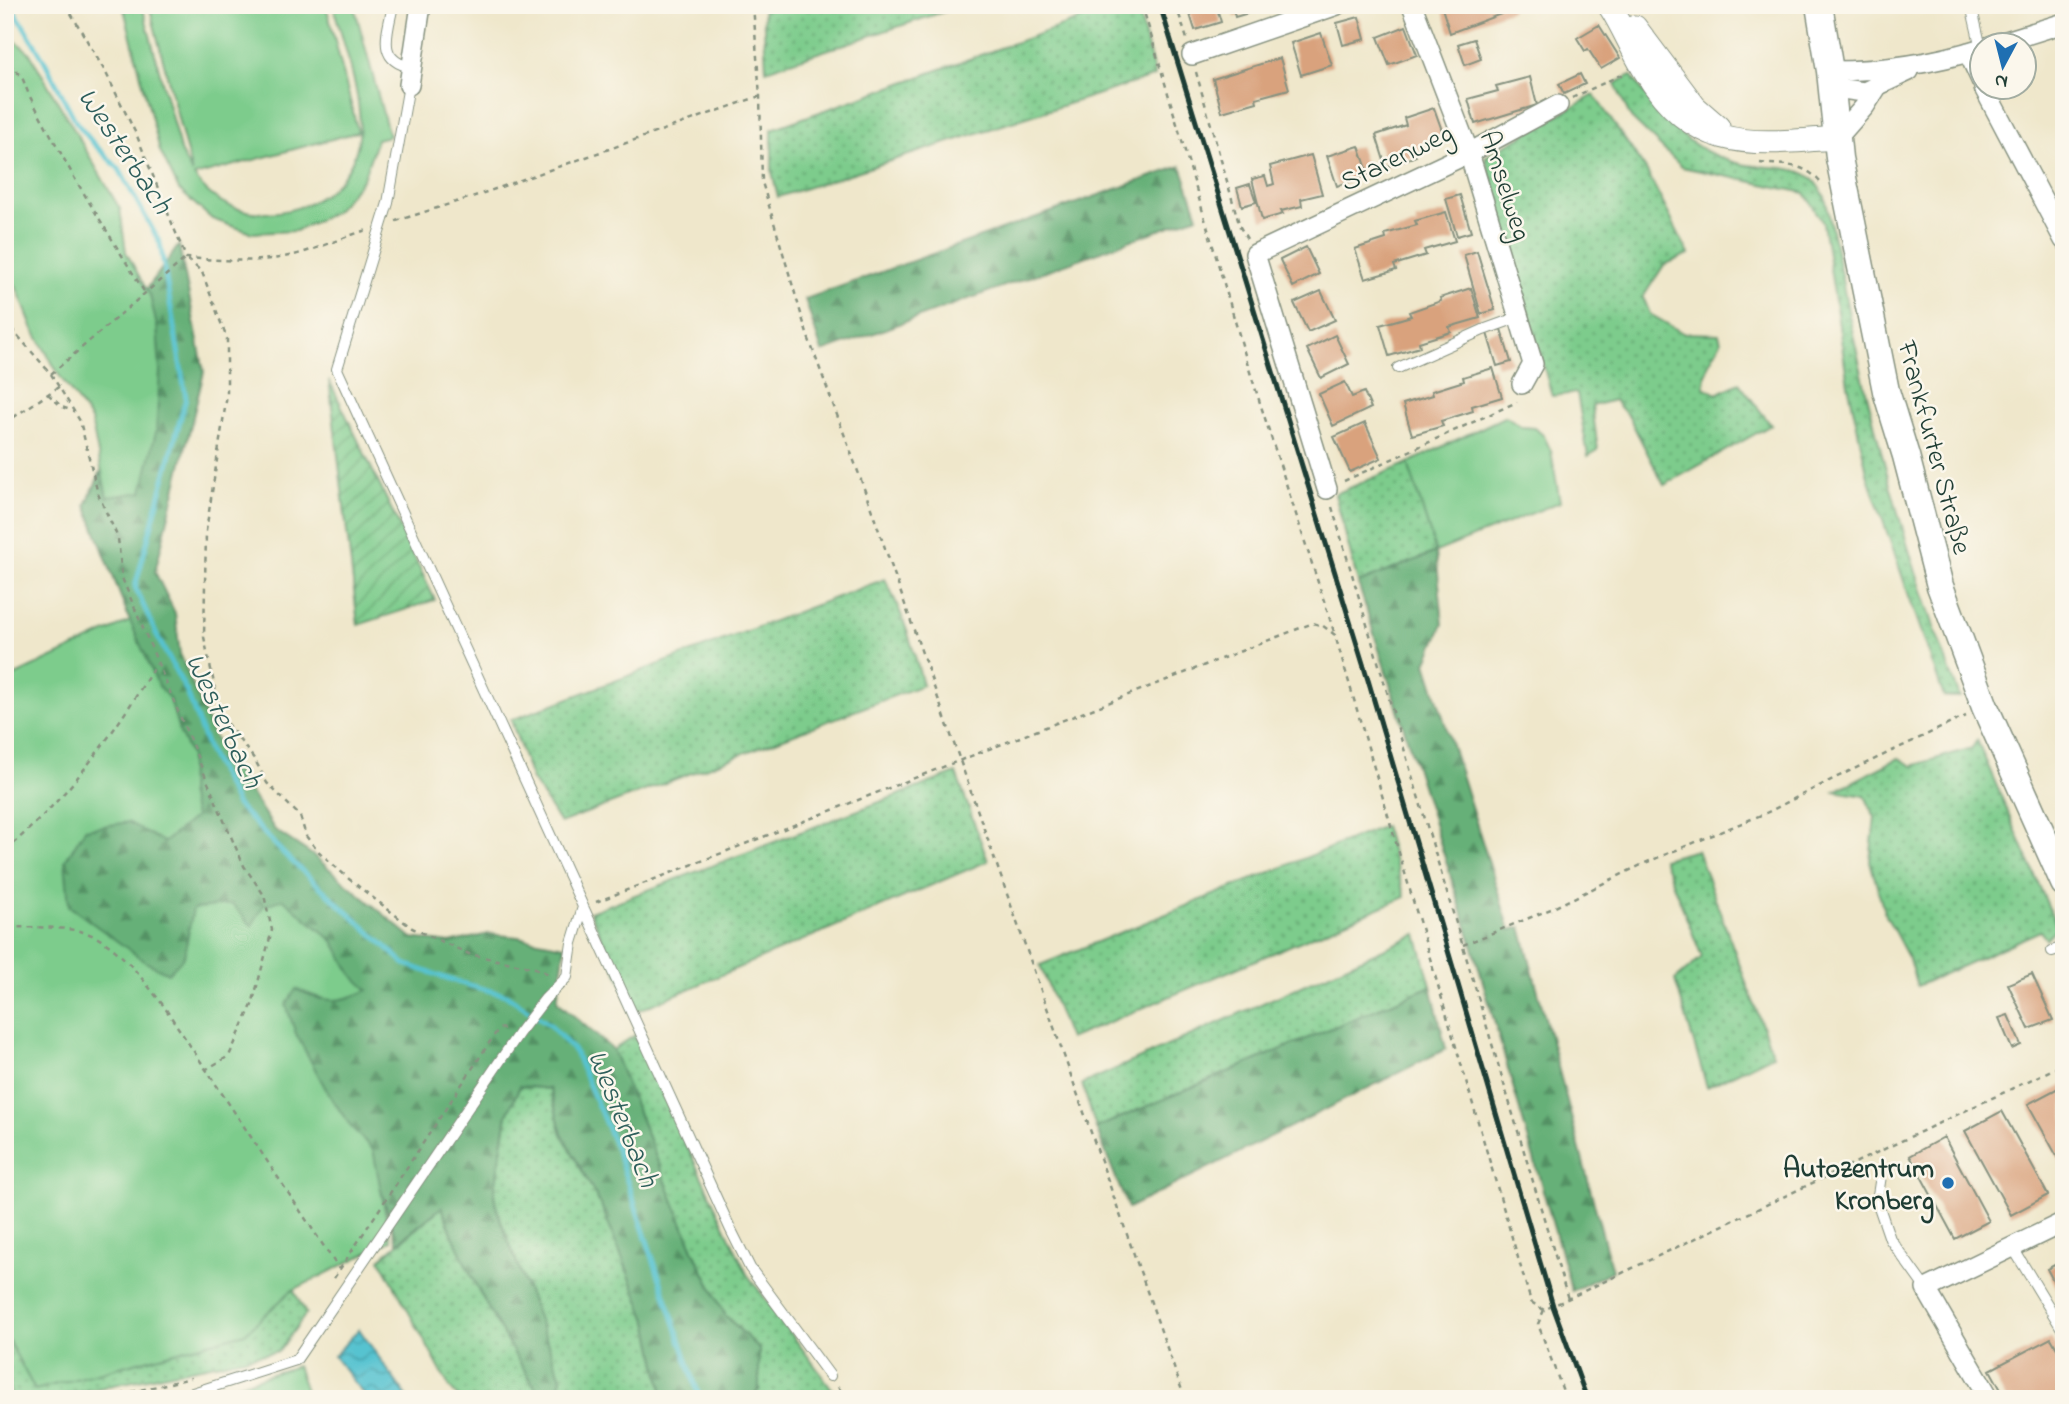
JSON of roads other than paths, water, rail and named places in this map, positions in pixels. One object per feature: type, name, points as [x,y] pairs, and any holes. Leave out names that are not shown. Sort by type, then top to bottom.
[{"type":"main road","name":"Frankfurter Straße","points":[[1819,5],[1855,243],[1886,391],[1940,586],[2059,891]]},
{"type":"street","points":[[411,76],[421,5]]},
{"type":"street","points":[[1192,55],[1337,5]]},
{"type":"street","name":"Amselweg","points":[[1412,5],[1469,153],[1533,364],[1522,384]]},
{"type":"street","points":[[1611,8],[1643,69],[1672,108],[1700,130],[1738,141],[1768,143],[1837,138],[1865,106],[1877,87]]},
{"type":"street","points":[[2035,32],[2064,23]]},
{"type":"street","points":[[1830,72],[1920,65],[1968,52]]},
{"type":"street","points":[[1830,72],[1842,89],[1864,92],[1920,65]]},
{"type":"street","points":[[1991,102],[2064,240]]},
{"type":"street","name":"Starenweg","points":[[1327,489],[1255,254],[1469,153],[1558,105]]},
{"type":"street","points":[[1990,1399],[1926,1289],[2064,1222]]},
{"type":"lane","points":[[393,5],[386,44],[388,52],[411,76],[388,203],[337,369],[750,1268],[830,1376]]},
{"type":"lane","points":[[1971,5],[1975,32]]},
{"type":"lane","points":[[1398,368],[1519,317]]},
{"type":"lane","points":[[174,1399],[296,1360],[519,1033],[545,999],[567,977],[572,943],[583,907]]},
{"type":"lane","points":[[2052,951],[2064,947]]},
{"type":"lane","points":[[1881,1176],[1877,1201],[1891,1239],[1926,1289]]},
{"type":"lane","points":[[2013,1248],[2064,1332]]},
{"type":"water","points":[[359,1329],[408,1399],[367,1399],[334,1356]]},
{"type":"waterway","name":"Westerbach","points":[[11,5],[44,60],[76,122],[119,169],[160,243],[186,398],[135,587],[187,692],[209,752],[237,805],[288,858],[405,964],[506,995],[550,1025],[575,1052],[616,1148],[700,1399]]},
{"type":"railway","points":[[1160,5],[1368,680],[1553,1306],[1587,1399]]},
{"type":"place","name":"Autozentrum Kronberg","points":[[1948,1183]]}]
